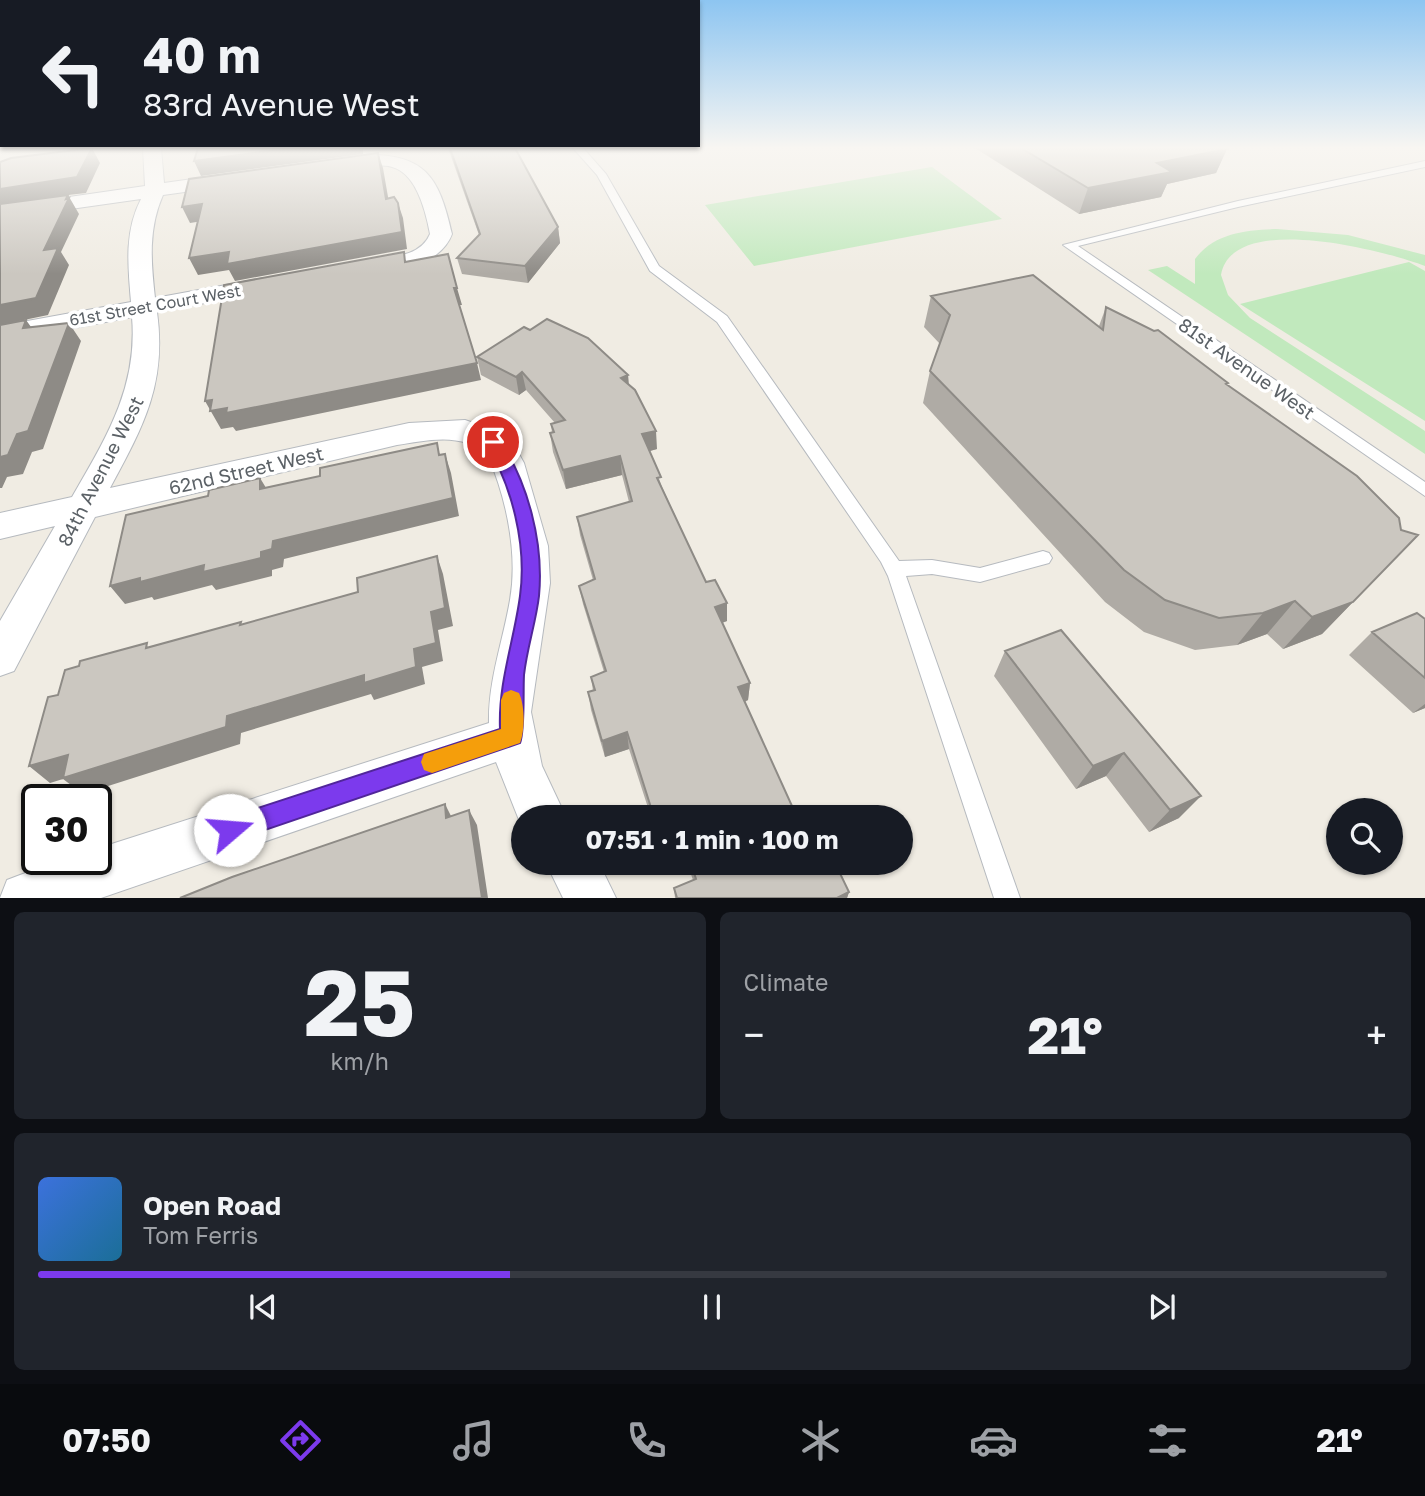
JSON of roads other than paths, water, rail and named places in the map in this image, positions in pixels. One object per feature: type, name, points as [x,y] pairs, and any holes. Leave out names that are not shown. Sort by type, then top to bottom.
[{"type":"street","points":[[0,213],[162,190]]},
{"type":"street","points":[[341,271],[407,260],[432,249],[442,234],[438,211],[427,190]]},
{"type":"street","name":"84th Avenue West","points":[[0,658],[113,453],[144,381],[148,344],[138,253],[145,212],[155,191]]},
{"type":"street","name":"61st Street Court West","points":[[0,334],[288,281]]},
{"type":"street","name":"62nd Street West","points":[[0,526],[397,435],[441,429],[468,433],[493,442],[509,466],[531,554],[529,596],[514,670],[510,712],[512,736]]},
{"type":"street","points":[[25,898],[512,736],[527,787],[536,805]]},
{"type":"street","points":[[578,875],[591,898]]},
{"type":"lane","points":[[610,190],[654,268],[722,319],[893,569],[1007,898]]},
{"type":"lane","name":"81st Avenue West","points":[[1304,190],[1069,245],[1425,490]]},
{"type":"lane","points":[[893,569],[932,567],[980,575],[1043,558]]}]
